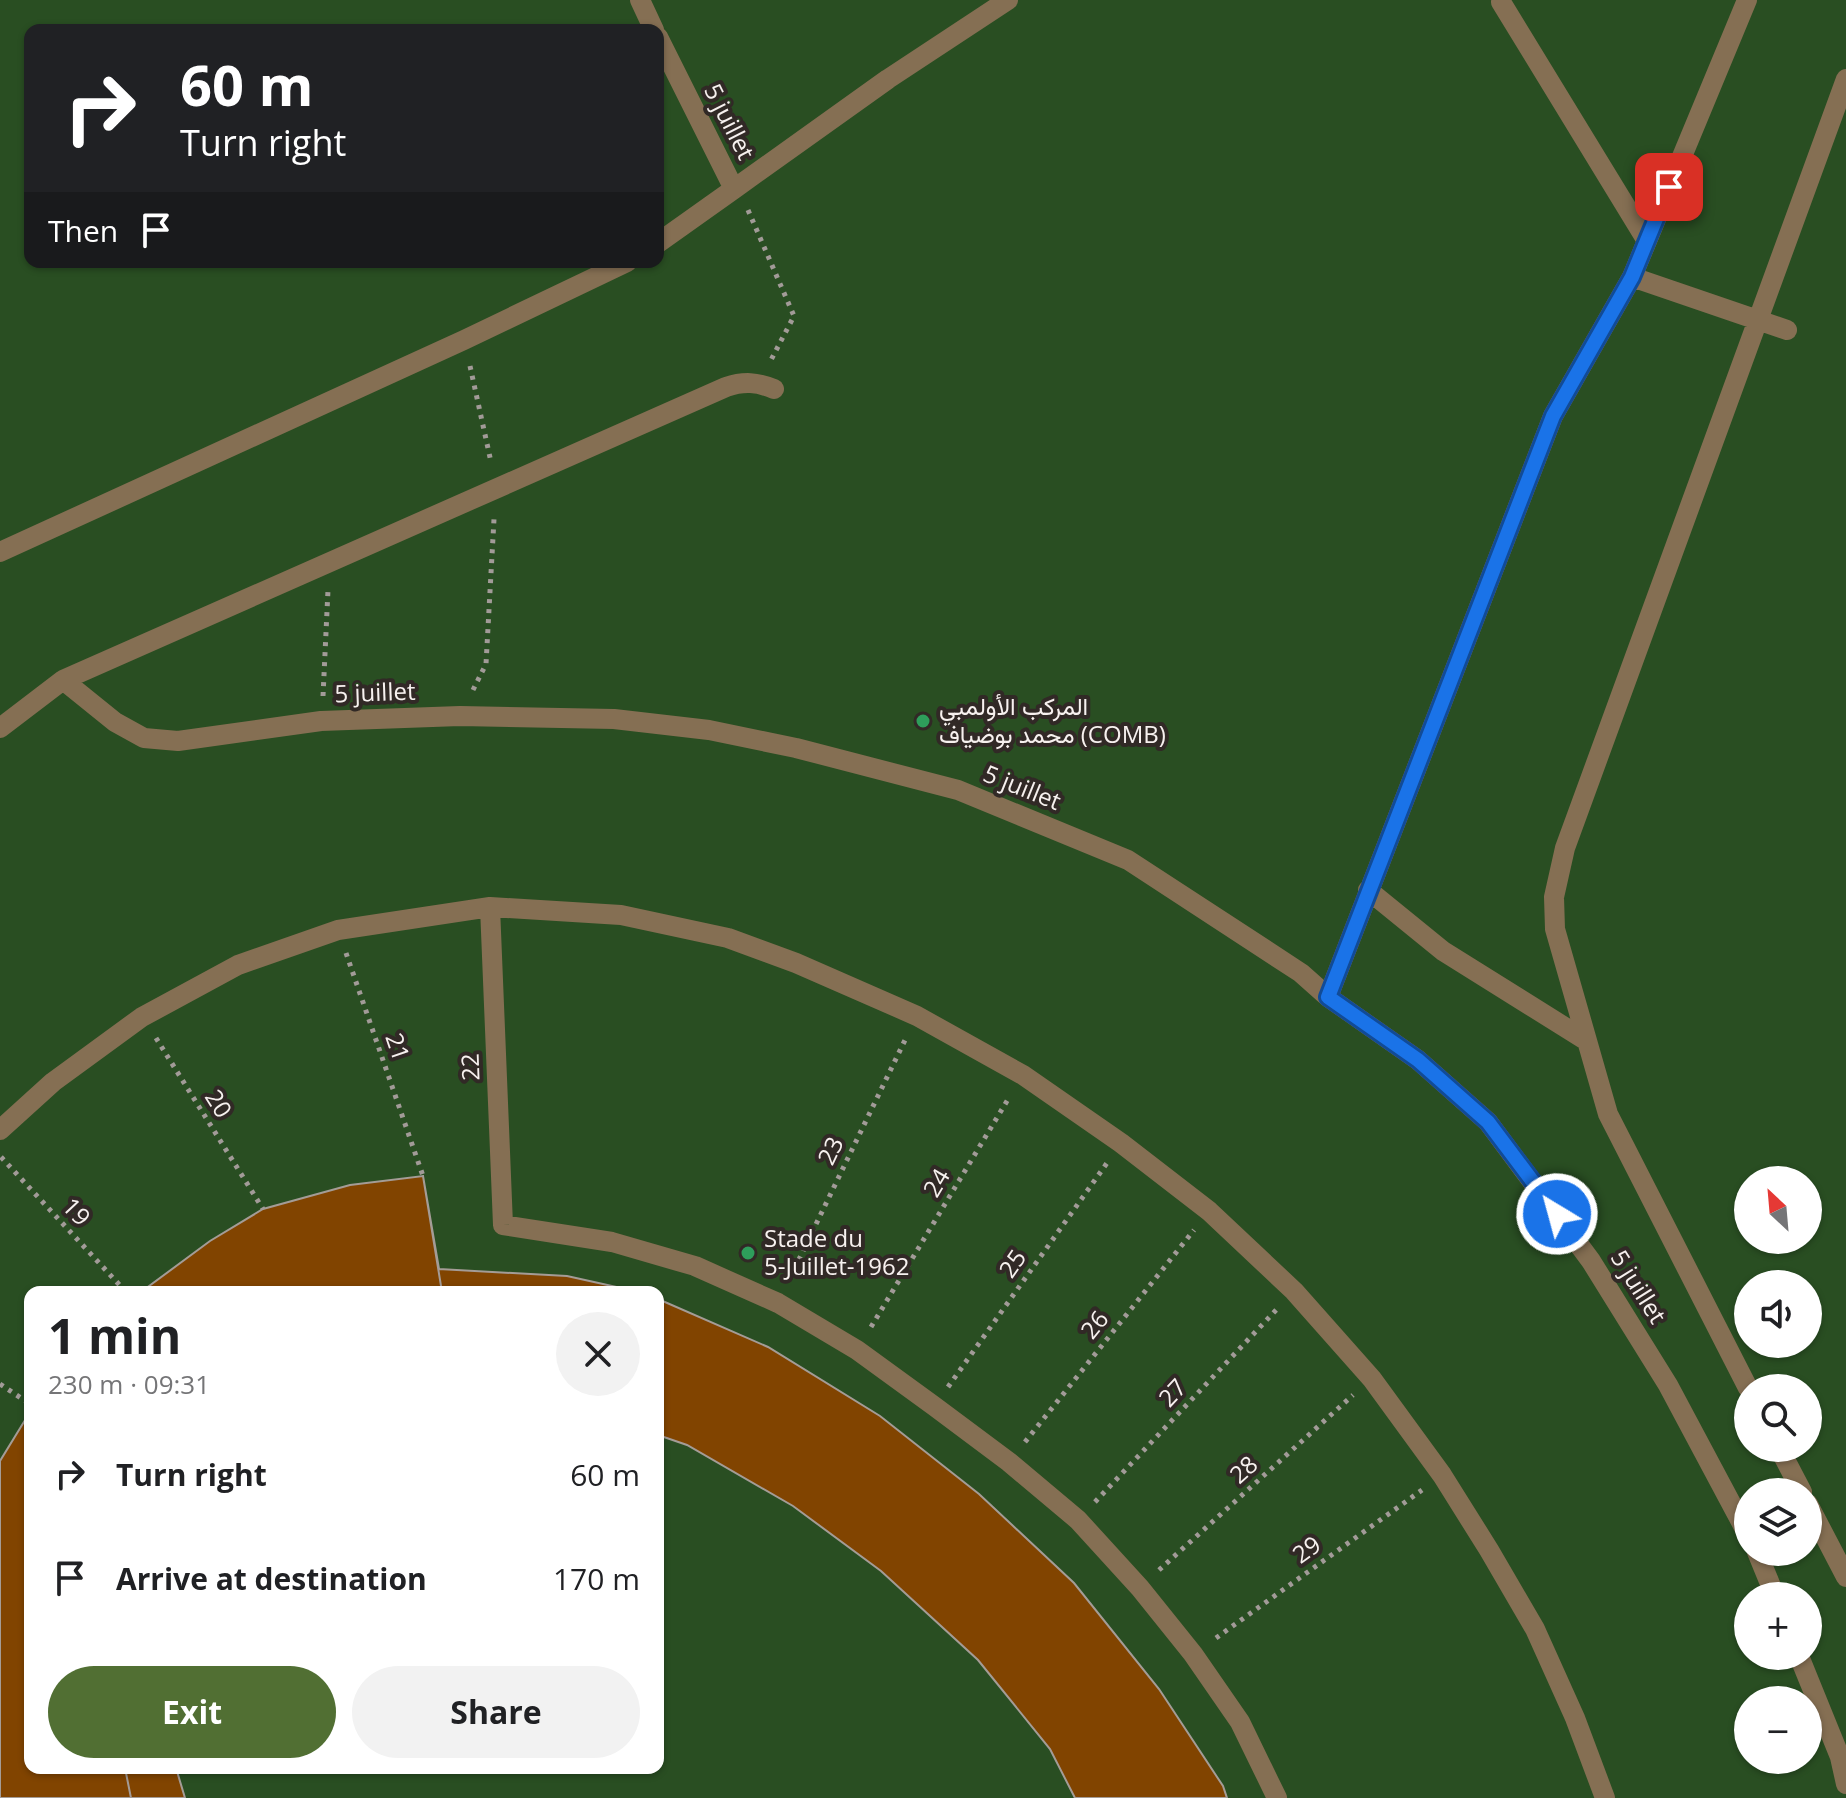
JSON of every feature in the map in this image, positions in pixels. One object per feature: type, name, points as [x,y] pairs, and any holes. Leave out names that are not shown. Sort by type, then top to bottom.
[{"type":"lane","points":[[640,0],[651,24]]},
{"type":"lane","points":[[734,189],[888,79],[1008,0]]},
{"type":"lane","points":[[1328,997],[1553,416],[1632,277],[1747,0]]},
{"type":"lane","points":[[1501,2],[1647,241]]},
{"type":"lane","name":"5 juillet","points":[[664,49],[734,189],[664,239]]},
{"type":"lane","points":[[1741,1374],[1608,1114],[1555,929],[1554,897],[1565,848],[1846,79]]},
{"type":"lane","points":[[0,552],[614,268]]},
{"type":"lane","points":[[1632,277],[1787,330]]},
{"type":"lane","points":[[0,728],[63,680],[726,387],[738,383],[766,386]]},
{"type":"lane","name":"5 juillet","points":[[63,680],[115,722],[144,738],[178,741],[321,721],[460,716],[614,719],[709,730],[796,748],[958,790],[1128,860],[1301,973],[1328,997],[1418,1060],[1488,1122],[1591,1261],[1668,1385],[1734,1509]]},
{"type":"lane","points":[[1368,890],[1443,951],[1587,1041]]},
{"type":"lane","points":[[0,1130],[53,1082],[142,1017],[238,965],[338,930],[490,907],[621,915],[728,938],[796,963],[917,1016],[1023,1075],[1121,1143],[1209,1211],[1294,1291],[1372,1379],[1442,1475],[1535,1629],[1575,1718],[1605,1798]]},
{"type":"lane","name":"22","points":[[490,907],[503,1225],[612,1242],[695,1266],[778,1303]]},
{"type":"lane","points":[[778,1303],[857,1350],[1009,1462],[1078,1520],[1140,1588],[1193,1654],[1240,1722],[1277,1798]]},
{"type":"lane","points":[[1822,1531],[1846,1577]]},
{"type":"lane","points":[[1805,1670],[1840,1757],[1846,1784]]},
{"type":"path","points":[[734,189],[753,217],[794,316],[766,386]]},
{"type":"path","points":[[460,716],[486,664],[496,488],[464,340]]},
{"type":"path","points":[[321,721],[330,562]]},
{"type":"path","name":"21","points":[[338,930],[423,1176]]},
{"type":"path","name":"23","points":[[778,1303],[917,1016]]},
{"type":"path","name":"20","points":[[142,1017],[263,1209]]},
{"type":"path","name":"24","points":[[857,1350],[1023,1075]]},
{"type":"path","name":"25","points":[[934,1406],[1121,1143]]},
{"type":"path","name":"19","points":[[0,1156],[120,1286]]},
{"type":"path","name":"26","points":[[1009,1462],[1209,1211]]},
{"type":"path","name":"27","points":[[1078,1520],[1294,1291]]},
{"type":"path","name":"28","points":[[1140,1588],[1372,1379]]},
{"type":"path","points":[[0,1384],[24,1400]]},
{"type":"path","name":"29","points":[[1193,1654],[1442,1475]]},
{"type":"green space","name":"المركب الأولمبي محمد بوضياف (COMB)","points":[[0,0],[1846,0],[1846,1798],[0,1798]]},
{"type":"building","points":[[423,1176],[439,1269],[567,1276],[612,1286],[149,1286],[210,1241],[263,1209],[350,1185]]},
{"type":"building","points":[[423,1176],[441,1286],[149,1286],[210,1241],[263,1209],[350,1185]]},
{"type":"building","points":[[664,1302],[768,1347],[880,1416],[979,1494],[1074,1583],[1159,1689],[1223,1786],[1227,1798],[1075,1798],[1050,1749],[978,1660],[881,1571],[793,1506],[687,1445],[664,1437]]},
{"type":"building","points":[[24,1422],[24,1774],[178,1774],[185,1798],[0,1798],[0,1461]]},
{"type":"building","points":[[24,1422],[24,1774],[126,1774],[131,1798],[0,1798],[0,1461]]},
{"type":"place","name":"المركب الأولمبي محمد بوضياف (COMB)","points":[[923,721]]},
{"type":"place","name":"Stade du 5-Juillet-1962","points":[[748,1253]]},
{"type":"route","points":[[1557,1214],[1488,1122],[1418,1060],[1328,997],[1553,416],[1632,277],[1669,187]]}]
